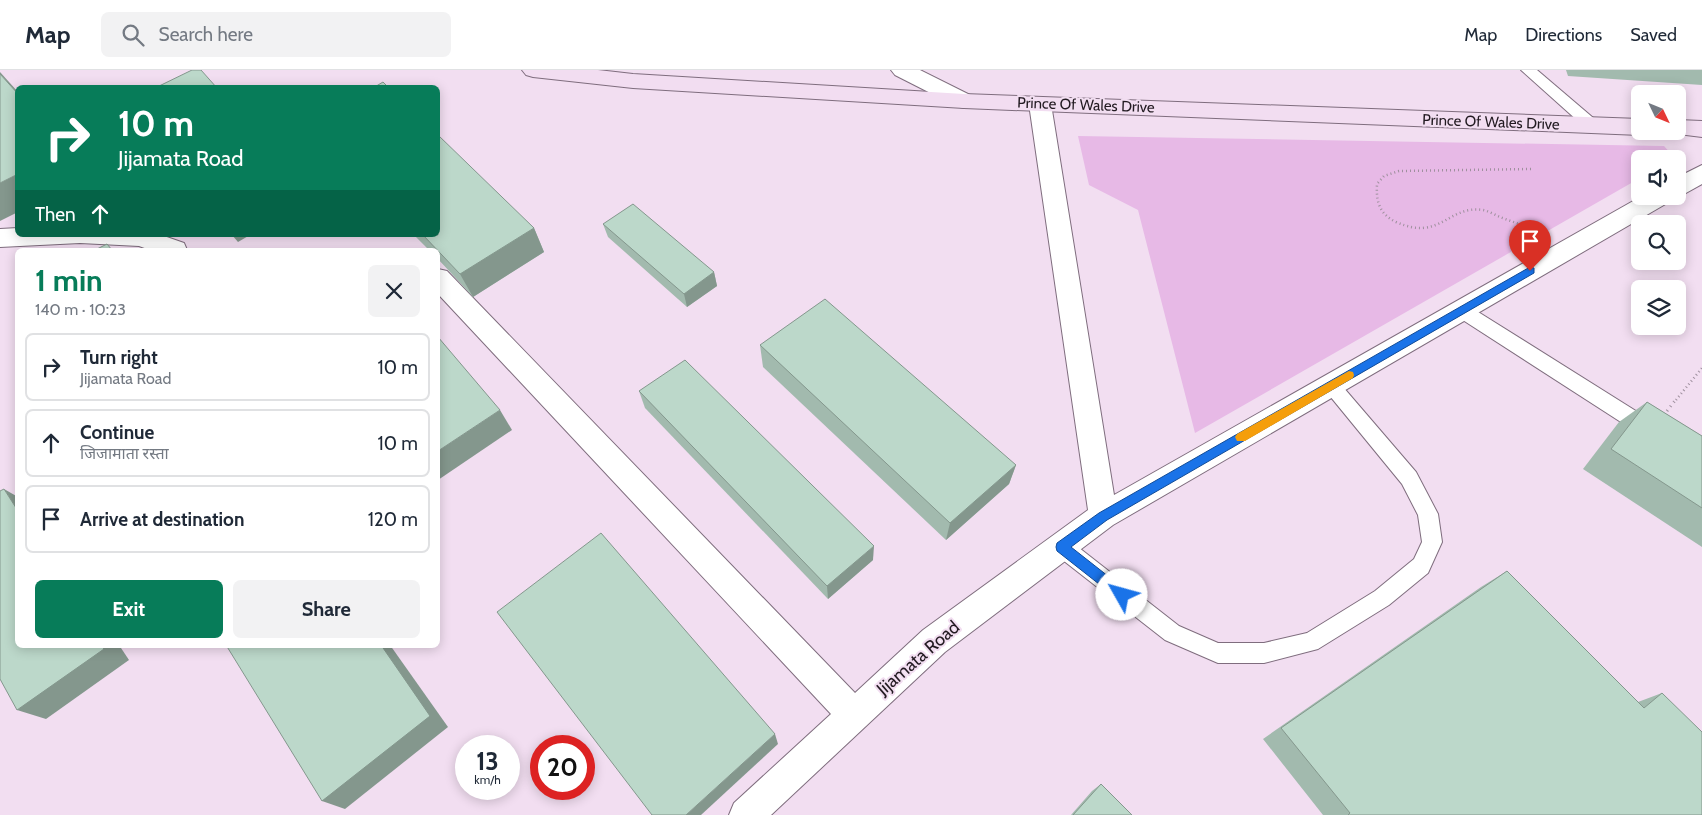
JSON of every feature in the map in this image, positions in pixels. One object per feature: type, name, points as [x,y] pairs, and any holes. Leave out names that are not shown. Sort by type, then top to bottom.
[{"type":"main road","name":"Prince Of Wales Drive","points":[[533,70],[633,81],[964,101],[1631,127]]},
{"type":"main road","points":[[1686,128],[1702,129]]},
{"type":"street","points":[[902,70],[964,101]]},
{"type":"street","points":[[1040,104],[1103,516]]},
{"type":"street","points":[[1686,182],[1702,173]]},
{"type":"street","name":"Jijamata Road","points":[[746,815],[934,641],[1103,516],[1645,205]]},
{"type":"street","points":[[0,238],[25,237]]},
{"type":"street","points":[[141,237],[170,248]]},
{"type":"street","points":[[440,280],[854,715]]},
{"type":"lane","points":[[1528,70],[1593,126]]},
{"type":"lane","points":[[1461,310],[1658,435]]},
{"type":"lane","points":[[1062,547],[1172,633],[1218,653],[1264,653],[1311,642],[1382,598],[1421,566],[1432,542],[1428,514],[1409,478],[1331,385]]},
{"type":"path","points":[[1531,169],[1399,171],[1384,176],[1377,184],[1377,205],[1385,216],[1402,226],[1420,230],[1436,226],[1463,213],[1482,210],[1578,244]]},
{"type":"path","points":[[1658,435],[1702,368]]},
{"type":"shaded area","points":[[1078,136],[1664,146],[1668,150],[1631,150],[1631,183],[1195,433],[1138,210],[1089,185]]},
{"type":"building","points":[[192,70],[201,70],[214,85],[161,85]]},
{"type":"building","points":[[0,74],[15,91],[15,176],[0,183]]},
{"type":"building","points":[[440,137],[534,228],[460,274],[440,253],[440,248],[435,248],[425,237],[440,237]]},
{"type":"building","points":[[633,204],[714,272],[684,294],[603,224]]},
{"type":"building","points":[[107,244],[110,248],[99,248]]},
{"type":"building","points":[[825,299],[1016,465],[950,523],[760,345]]},
{"type":"building","points":[[440,339],[500,410],[440,450]]},
{"type":"building","points":[[685,360],[874,546],[827,586],[639,391]]},
{"type":"building","points":[[1647,402],[1702,436],[1702,508],[1611,449]]},
{"type":"building","points":[[4,489],[15,506],[15,648],[104,649],[17,710],[0,679],[0,491]]},
{"type":"building","points":[[601,533],[775,734],[686,815],[652,815],[595,740],[595,735],[591,735],[497,612]]},
{"type":"building","points":[[1507,571],[1644,708],[1662,693],[1702,732],[1702,815],[1348,815],[1350,813],[1281,728]]},
{"type":"building","points":[[228,648],[383,648],[430,716],[322,801]]},
{"type":"building","points":[[1101,784],[1132,815],[1073,815]]},
{"type":"slow traffic","points":[[1241,437],[1349,375]]},
{"type":"route","points":[[1122,595],[1062,547],[1103,516],[1530,271]]}]
